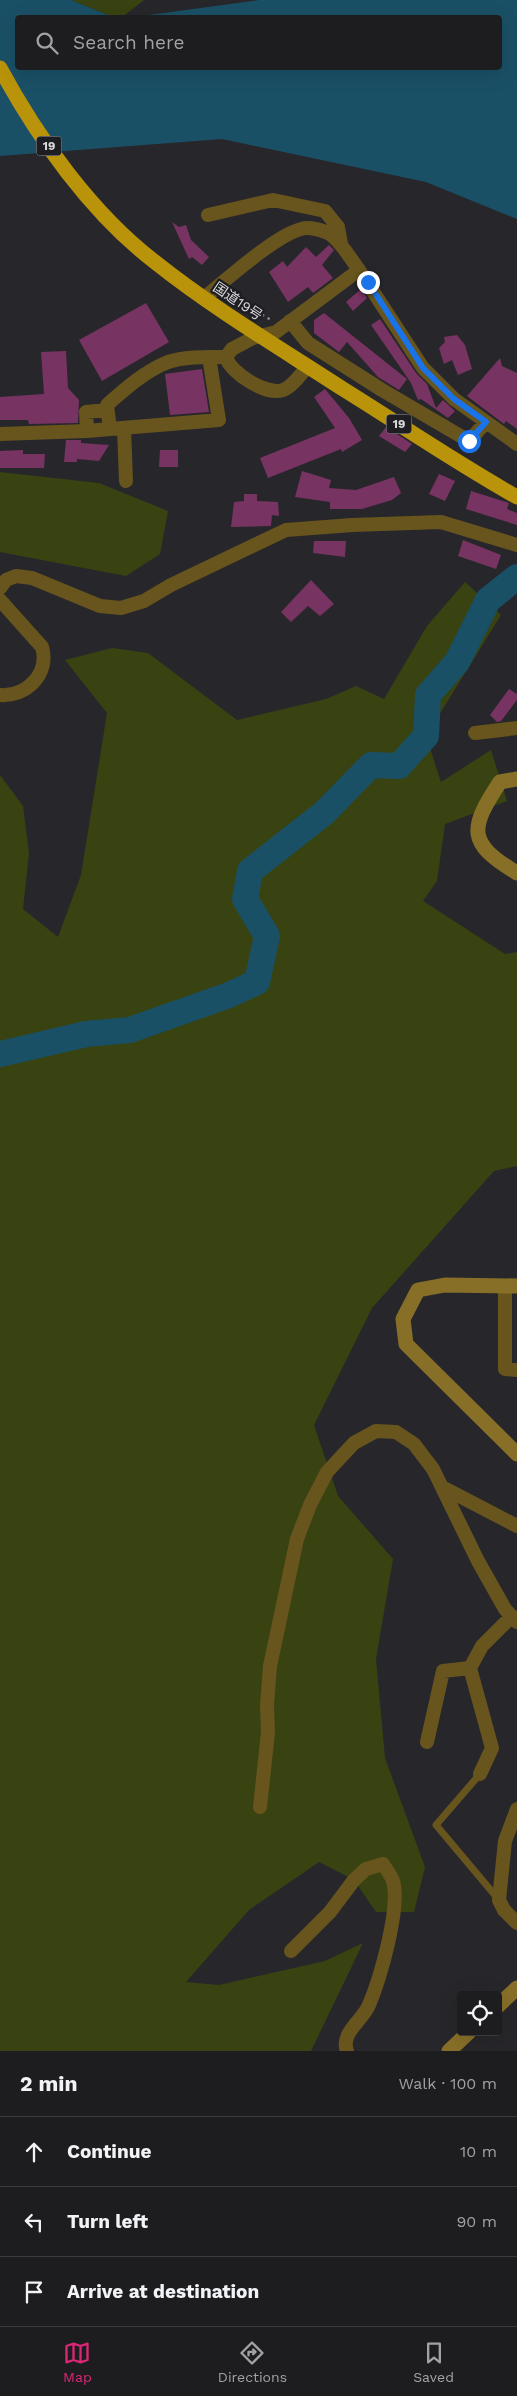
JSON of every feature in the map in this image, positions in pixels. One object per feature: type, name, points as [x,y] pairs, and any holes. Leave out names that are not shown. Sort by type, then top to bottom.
[{"type":"highway","name":"国道19号","points":[[0,68],[20,107],[41,136],[108,218],[154,261],[246,327],[517,497]]},
{"type":"street","points":[[208,214],[273,200],[326,211],[338,228],[340,244]]},
{"type":"street","points":[[204,298],[258,254],[295,231],[308,228],[329,233],[340,244],[359,270],[423,368],[454,399],[517,444]]},
{"type":"street","points":[[226,357],[232,349],[253,338],[276,332],[314,306],[359,270]]},
{"type":"street","points":[[286,324],[308,343],[382,390],[469,441],[486,422]]},
{"type":"street","points":[[0,434],[87,431],[219,420],[209,357]]},
{"type":"street","points":[[126,481],[117,429],[107,410],[107,405],[133,382],[168,362],[226,357]]},
{"type":"street","points":[[226,357],[228,365],[240,375],[274,392],[285,390],[308,366]]},
{"type":"street","points":[[87,431],[86,412],[107,410]]},
{"type":"street","points":[[0,588],[6,580],[16,576],[32,578],[100,606],[121,608],[144,601],[171,585],[286,530],[352,525],[441,522],[517,545]]},
{"type":"street","points":[[0,600],[42,647],[44,655],[44,664],[39,676],[29,688],[19,693],[0,695]]},
{"type":"street","points":[[475,734],[517,728]]},
{"type":"street","points":[[517,779],[500,782],[481,810],[478,828],[481,846],[495,860],[517,873]]},
{"type":"street","points":[[517,1370],[505,1369],[511,1286],[445,1285],[418,1290],[403,1319],[406,1344],[517,1454]]},
{"type":"street","points":[[260,1807],[268,1732],[267,1705],[270,1666],[297,1539],[310,1505],[327,1472],[354,1443],[376,1432],[396,1432],[414,1444],[433,1469],[478,1561],[505,1609],[514,1619],[482,1646],[470,1668],[492,1748],[480,1774]]},
{"type":"street","points":[[442,1487],[517,1526]]},
{"type":"street","points":[[427,1742],[443,1671],[470,1668]]},
{"type":"street","points":[[517,1809],[505,1841],[499,1900],[504,1910],[517,1923]]},
{"type":"street","points":[[291,1951],[330,1912],[354,1880],[366,1869],[383,1864],[393,1881],[392,1929],[369,2006],[349,2032],[345,2045],[347,2051]]},
{"type":"street","points":[[502,2002],[517,1988]]},
{"type":"street","points":[[449,2051],[465,2036]]},
{"type":"lane","points":[[480,1774],[436,1825],[499,1900]]},
{"type":"path","points":[[234,298],[286,324]]},
{"type":"green space","points":[[71,0],[144,0],[125,15],[108,15]]},
{"type":"green space","points":[[0,472],[99,483],[168,511],[160,554],[126,576],[0,552]]},
{"type":"green space","points":[[465,582],[501,615],[426,736],[441,782],[491,750],[507,801],[445,824],[437,881],[423,901],[505,954],[517,952],[517,1166],[494,1171],[372,1308],[314,1425],[338,1496],[393,1559],[376,1659],[385,1758],[425,1867],[414,1912],[376,1912],[354,1880],[319,1862],[249,1910],[186,1982],[219,1985],[325,1961],[363,1943],[311,2051],[0,2051],[0,775],[23,806],[29,853],[23,909],[58,937],[81,875],[107,713],[65,660],[112,648],[148,653],[237,720],[326,699],[356,686],[384,699],[427,626]]},
{"type":"water","points":[[0,0],[71,0],[108,15],[15,15],[15,70],[502,70],[502,15],[149,15],[260,0],[517,0],[517,219],[426,182],[222,139],[0,156]]},
{"type":"building","points":[[172,222],[179,227],[186,225],[191,240],[209,257],[202,265],[192,257],[189,259]]},
{"type":"building","points":[[329,245],[334,250],[322,265],[333,278],[313,293],[308,287],[288,302],[269,272],[283,261],[287,267],[306,247],[316,257]]},
{"type":"building","points":[[361,289],[367,298],[353,311],[346,302]]},
{"type":"building","points":[[146,303],[169,342],[102,381],[79,340]]},
{"type":"building","points":[[324,313],[407,379],[399,390],[378,377],[347,342],[339,352],[314,333],[314,320]]},
{"type":"building","points":[[380,319],[416,373],[427,384],[436,408],[443,400],[455,411],[448,418],[421,399],[418,400],[411,383],[371,325]]},
{"type":"building","points":[[457,335],[465,345],[472,369],[458,375],[452,360],[444,364],[439,348],[445,342],[444,337]]},
{"type":"building","points":[[66,351],[68,388],[79,400],[78,423],[29,424],[28,420],[0,420],[0,397],[44,394],[41,352]]},
{"type":"building","points":[[500,358],[502,366],[517,373],[517,429],[506,421],[504,424],[467,396]]},
{"type":"building","points":[[202,369],[209,412],[170,415],[165,374]]},
{"type":"building","points":[[325,389],[349,418],[362,440],[342,452],[341,449],[268,478],[260,458],[335,428],[314,397]]},
{"type":"building","points":[[386,427],[412,444],[405,452],[379,436]]},
{"type":"building","points":[[66,440],[81,440],[81,443],[109,445],[99,461],[77,459],[77,462],[64,462]]},
{"type":"building","points":[[23,450],[23,454],[45,454],[44,468],[0,468],[0,451]]},
{"type":"building","points":[[160,450],[178,450],[178,467],[159,467]]},
{"type":"building","points":[[302,471],[331,480],[329,488],[356,490],[394,477],[401,493],[392,500],[362,509],[330,509],[330,502],[295,497]]},
{"type":"building","points":[[439,474],[455,481],[445,501],[429,494]]},
{"type":"building","points":[[471,491],[509,503],[507,509],[517,513],[517,525],[466,509]]},
{"type":"building","points":[[244,494],[257,494],[257,501],[278,502],[279,516],[272,515],[271,526],[231,527],[234,502],[244,501]]},
{"type":"building","points":[[463,540],[501,555],[496,569],[458,556]]},
{"type":"building","points":[[314,541],[346,541],[345,557],[313,553]]},
{"type":"building","points":[[311,580],[334,604],[320,616],[308,606],[291,622],[281,612]]},
{"type":"building","points":[[509,689],[517,694],[517,700],[501,721],[497,722],[490,715]]},
{"type":"waterway","points":[[0,1054],[86,1034],[130,1030],[229,995],[257,982],[267,936],[245,899],[250,871],[324,813],[371,765],[399,766],[426,736],[428,695],[457,662],[488,600],[517,577]]},
{"type":"route","points":[[368,282],[423,368],[454,399],[486,422],[469,441]]}]
